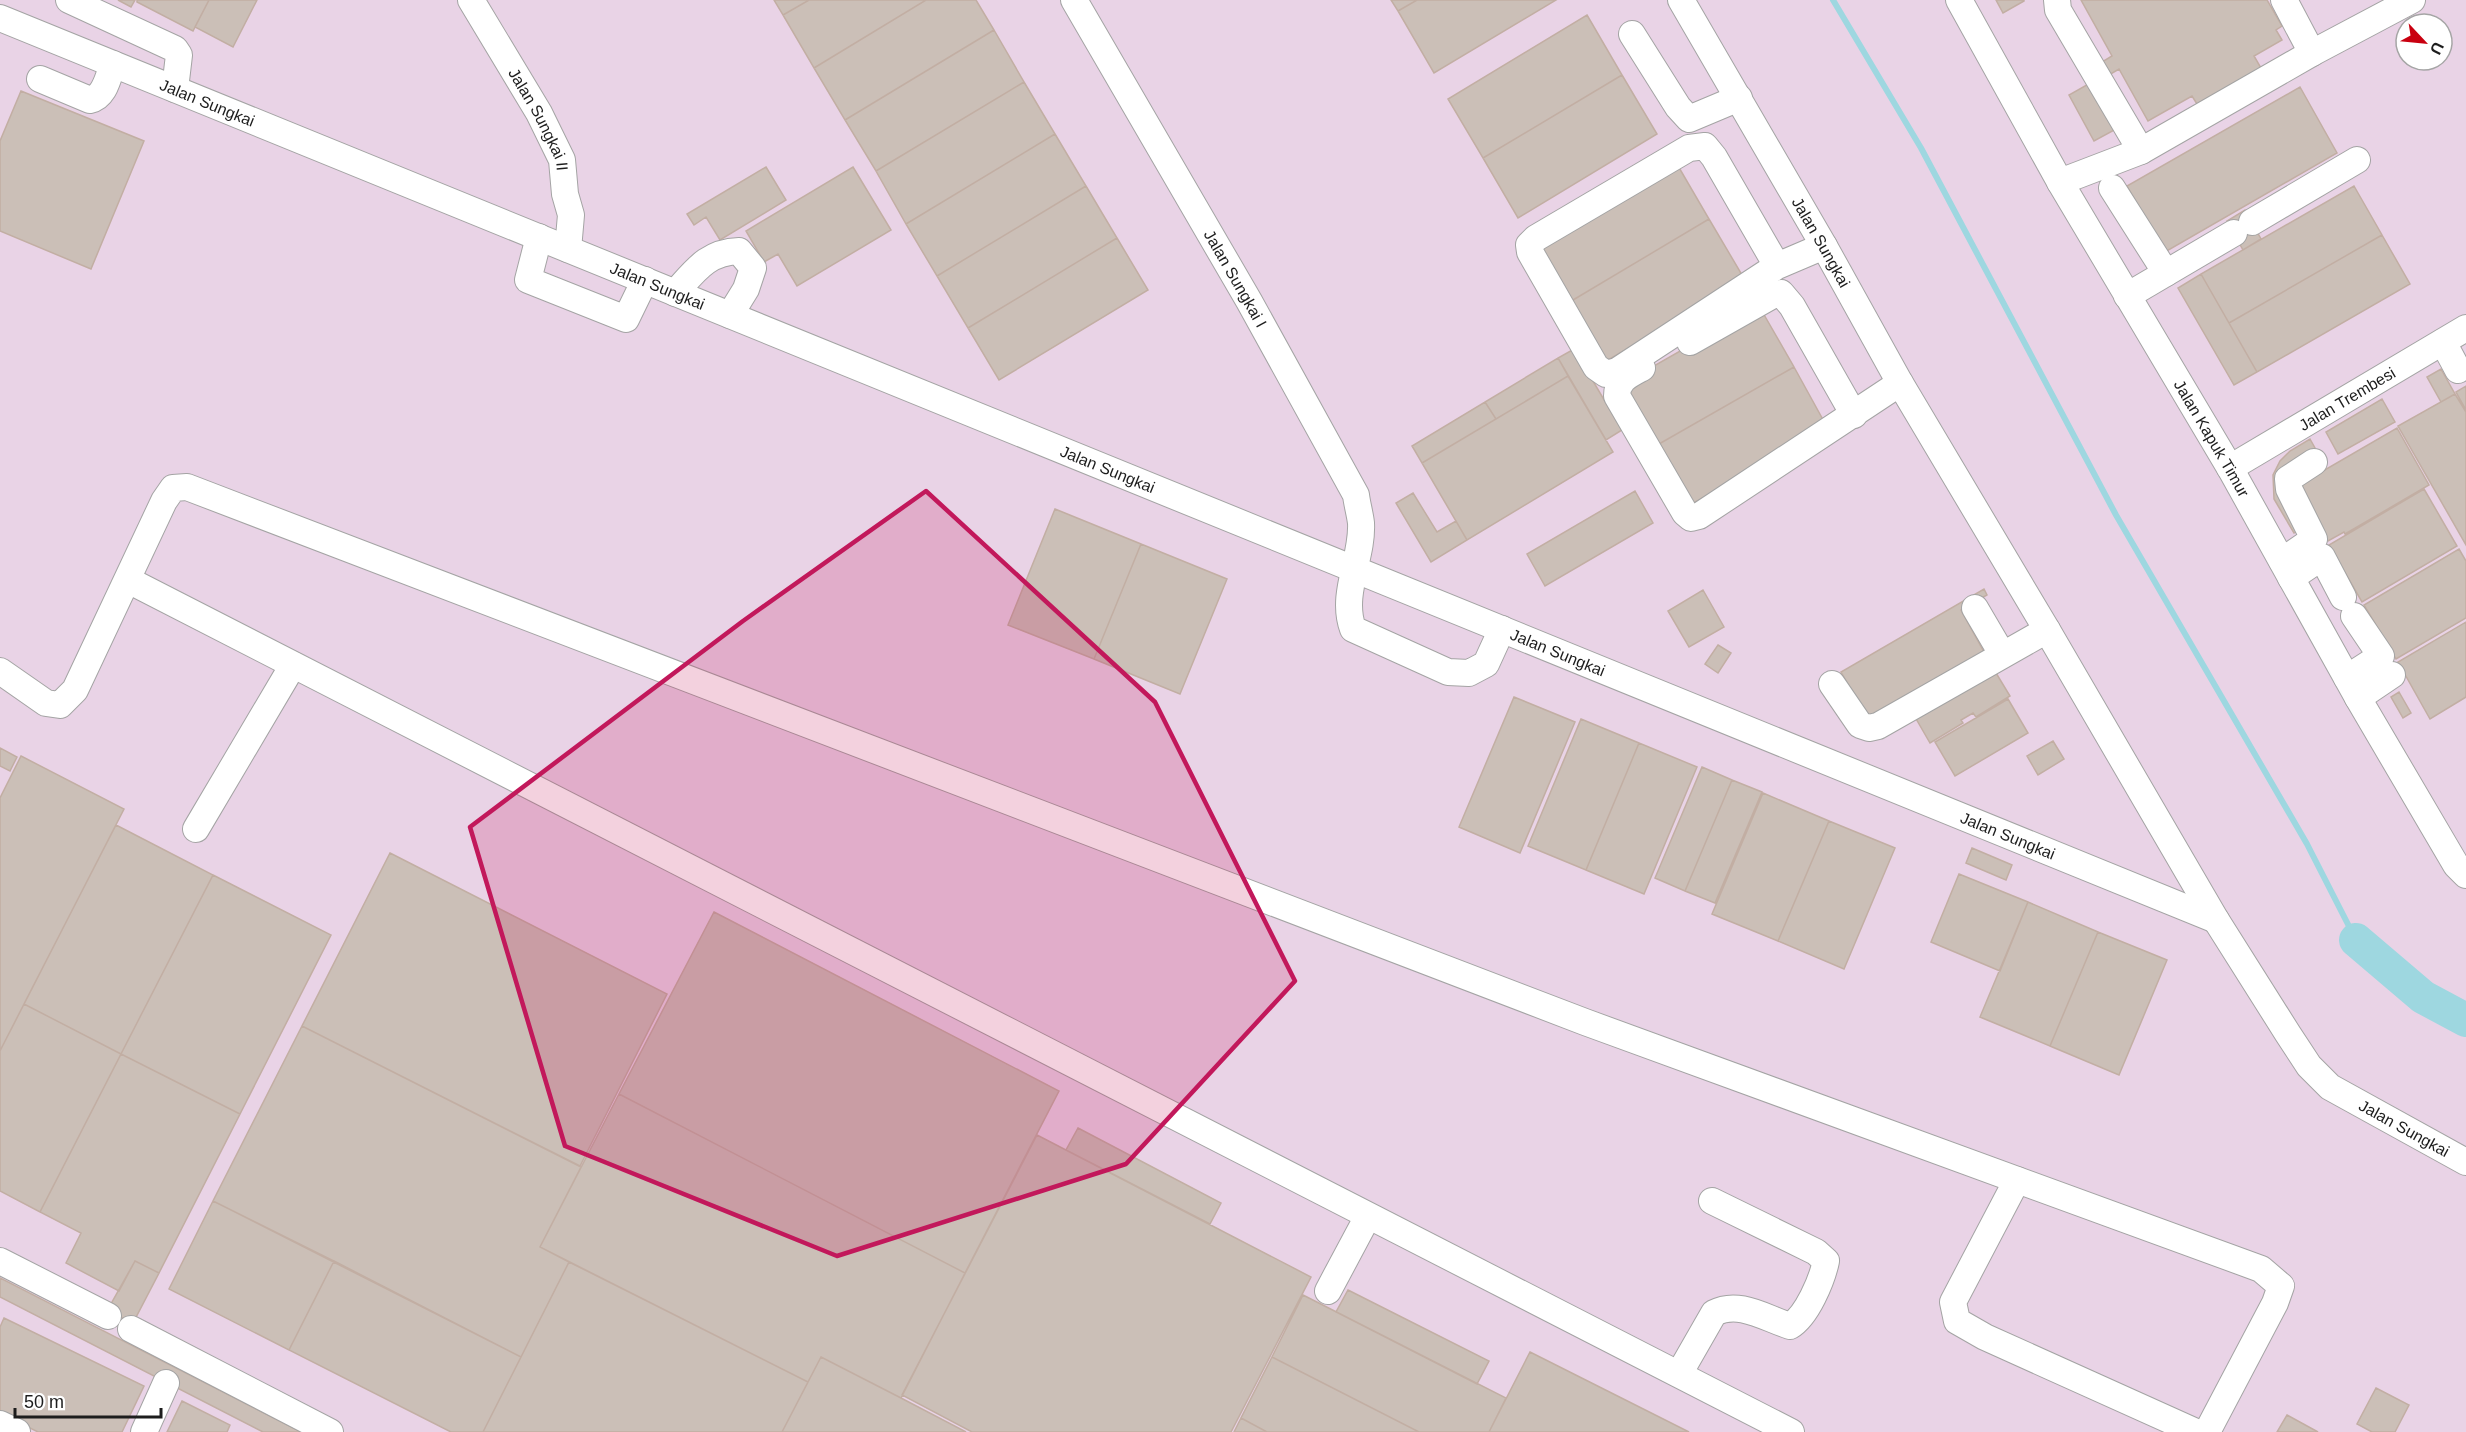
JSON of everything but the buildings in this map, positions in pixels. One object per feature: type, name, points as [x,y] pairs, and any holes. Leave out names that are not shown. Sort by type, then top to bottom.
[{"type":"street","points":[[69,0],[175,49],[179,54],[175,89]]},
{"type":"street","name":"Jalan Sungkai II","points":[[471,0],[539,113],[562,159],[565,194],[571,215],[568,249]]},
{"type":"street","name":"Jalan Sungkai I","points":[[1074,0],[1255,311],[1356,495],[1361,524],[1349,617],[1353,629],[1448,672],[1469,673],[1486,664],[1502,629]]},
{"type":"street","name":"Jalan Sungkai","points":[[1681,0],[1824,246],[1900,383],[2216,920],[2304,1058],[2330,1087],[2466,1162]]},
{"type":"street","name":"Jalan Kapuk Timur","points":[[1959,0],[2060,182],[2230,468],[2352,688],[2456,865],[2466,875]]},
{"type":"street","points":[[2057,0],[2058,10],[2141,151]]},
{"type":"street","points":[[2284,0],[2312,53]]},
{"type":"street","points":[[2060,182],[2141,151],[2312,53],[2412,0]]},
{"type":"street","name":"Jalan Sungkai","points":[[0,18],[2216,920]]},
{"type":"street","points":[[1632,34],[1678,107],[1689,119],[1738,98]]},
{"type":"street","points":[[40,78],[90,100],[97,99],[113,64]]},
{"type":"street","points":[[1777,266],[1714,157],[1705,146],[1689,148],[1536,238],[1529,245],[1530,252],[1596,366],[1606,374],[1617,371],[1777,266],[1824,246]]},
{"type":"street","points":[[2127,296],[2357,160]]},
{"type":"street","points":[[2112,188],[2166,273]]},
{"type":"street","points":[[539,237],[528,280],[627,319],[645,280]]},
{"type":"street","points":[[675,293],[704,262],[722,251],[739,251],[753,268],[746,288],[730,315]]},
{"type":"street","points":[[1854,415],[1792,306],[1781,293],[1773,295],[1623,379],[1617,387],[1617,396],[1685,513],[1692,518],[1699,516],[1854,415],[1900,383]]},
{"type":"street","name":"Jalan Trembesi","points":[[2230,468],[2466,328]]},
{"type":"street","points":[[2443,342],[2458,370]]},
{"type":"street","points":[[2287,570],[2314,539],[2289,489],[2288,480],[2314,462]]},
{"type":"street","points":[[0,671],[46,703],[60,705],[75,690],[164,501],[173,488],[187,487],[1585,1022],[2261,1269],[2281,1286],[2275,1303],[2207,1432]]},
{"type":"street","points":[[2287,570],[2322,557],[2349,607],[2381,656],[2352,688]]},
{"type":"street","points":[[128,580],[1791,1432]]},
{"type":"street","points":[[1975,608],[2002,654]]},
{"type":"street","points":[[1832,684],[1860,724],[1869,728],[1878,726],[2047,630]]},
{"type":"street","points":[[196,829],[294,665]]},
{"type":"street","points":[[2352,688],[2392,675]]},
{"type":"street","points":[[2017,1180],[1953,1302],[1957,1321],[1985,1337],[2196,1432]]},
{"type":"street","points":[[1679,1374],[1714,1313],[1722,1309],[1742,1309],[1790,1326],[1800,1320],[1826,1261],[1816,1252],[1712,1201]]},
{"type":"street","points":[[1328,1291],[1368,1216]]},
{"type":"street","points":[[0,1261],[108,1316]]},
{"type":"street","points":[[131,1329],[173,1368],[330,1432]]},
{"type":"street","points":[[144,1432],[173,1368]]},
{"type":"street","points":[[0,1424],[17,1432]]},
{"type":"highlighted area","points":[[926,491],[1155,702],[1295,981],[1126,1164],[837,1256],[565,1146],[470,827],[743,621]]},
{"type":"shaded area","points":[[0,0],[2466,0],[2466,1432],[0,1432]]},
{"type":"waterway","points":[[1833,0],[1921,148],[2116,515],[2307,844],[2356,940]]},
{"type":"waterway","points":[[2356,940],[2423,997],[2466,1020]]}]
